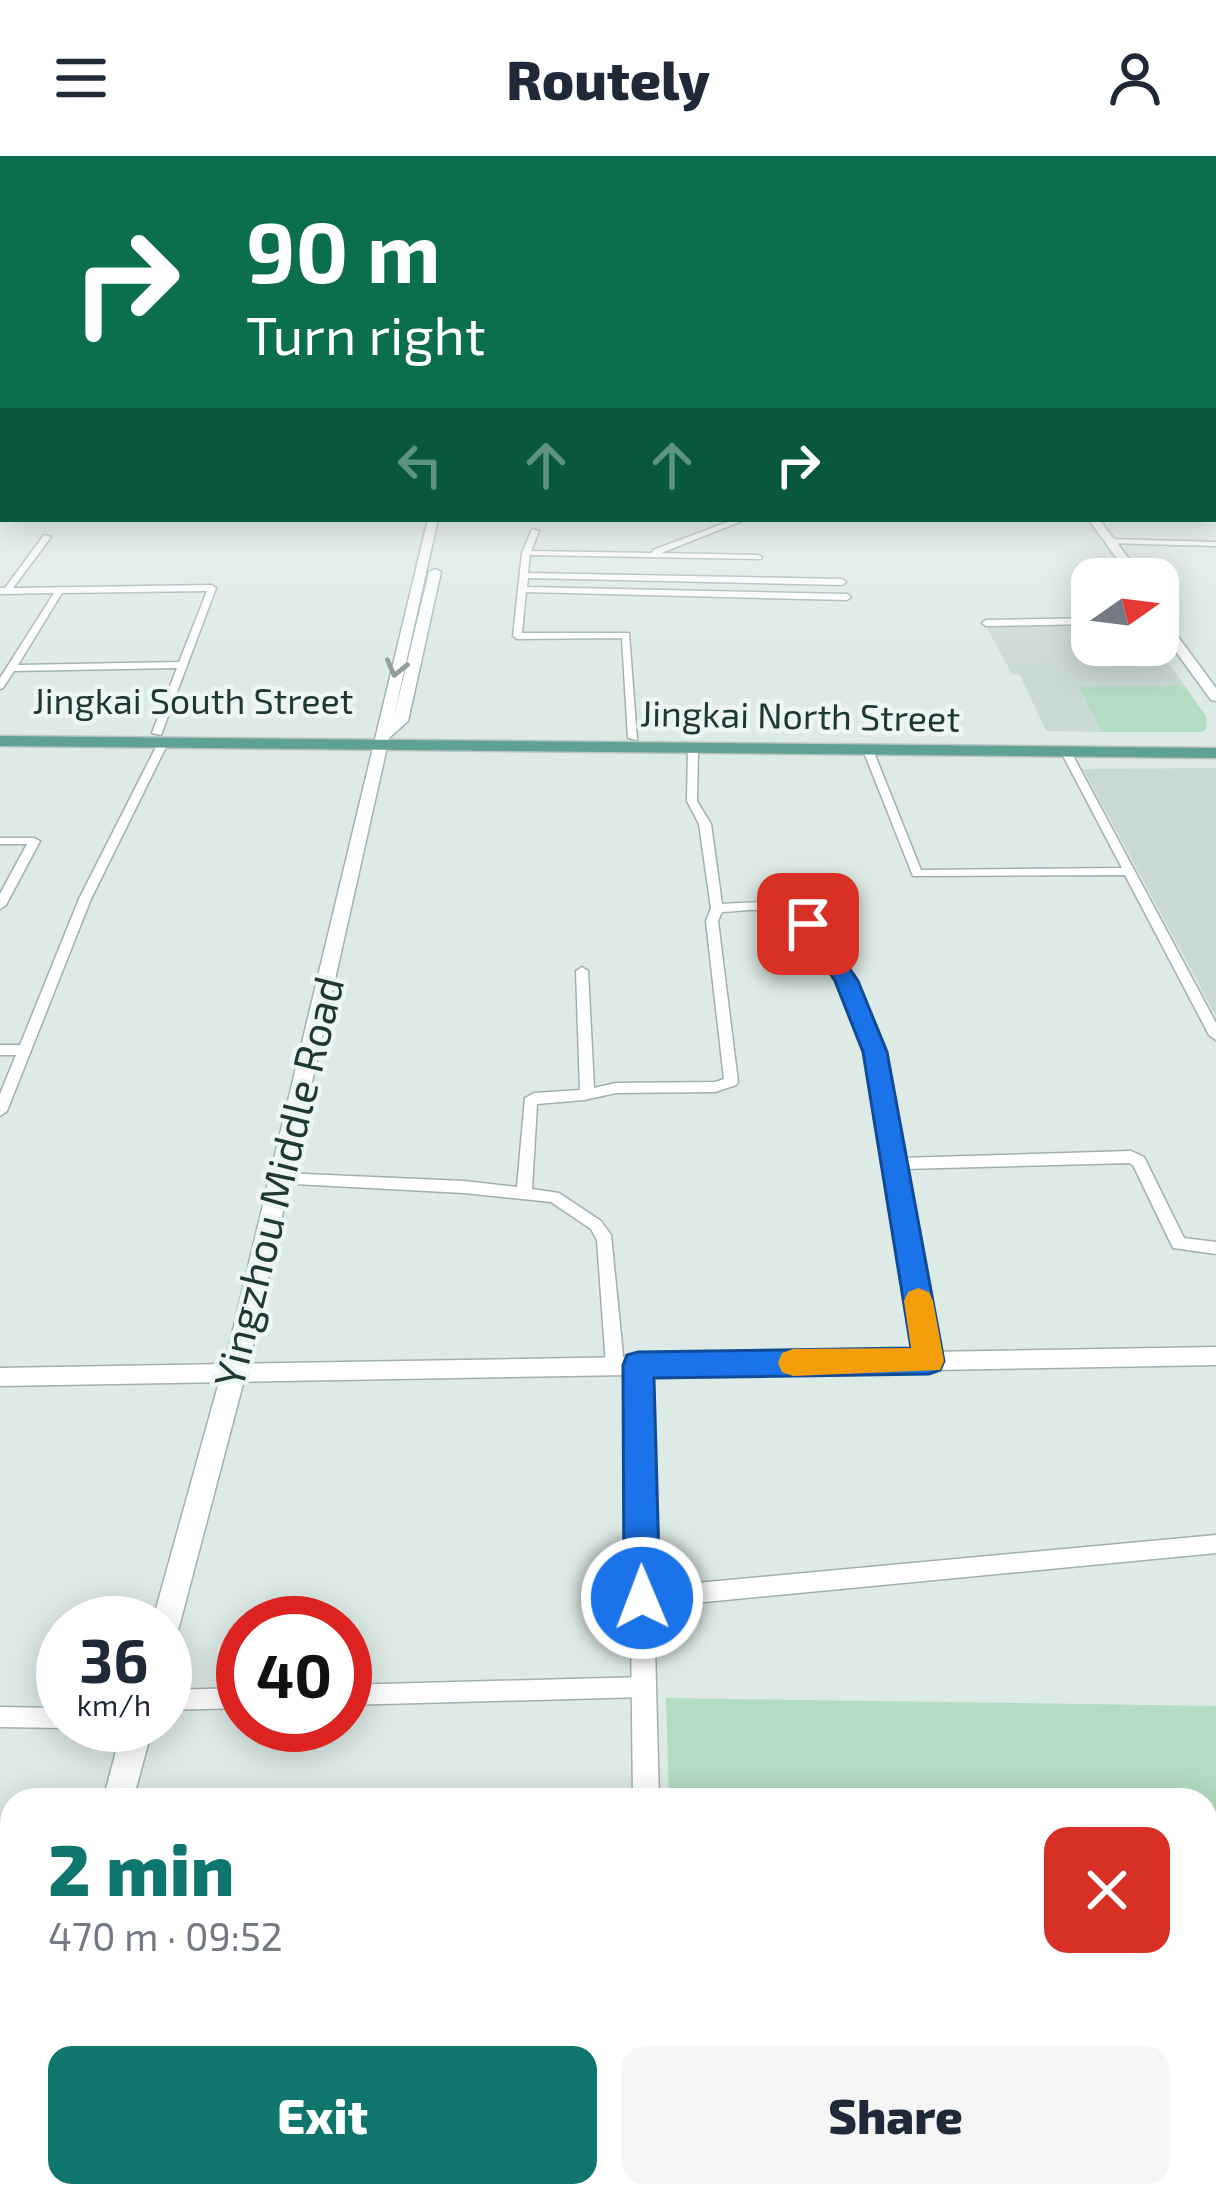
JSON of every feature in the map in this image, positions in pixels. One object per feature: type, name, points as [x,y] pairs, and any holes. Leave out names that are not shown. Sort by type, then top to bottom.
[{"type":"main road","points":[[385,740],[383,721],[432,522]]},
{"type":"main road","points":[[385,740],[400,721],[446,522]]},
{"type":"main road","points":[[1091,522],[1115,558]]},
{"type":"main road","points":[[1092,522],[1122,558]]},
{"type":"main road","points":[[1179,632],[1216,680]]},
{"type":"main road","points":[[1179,647],[1216,697]]},
{"type":"main road","name":"Jingkai South Street","points":[[0,737],[385,740]]},
{"type":"main road","name":"Jingkai North Street","points":[[385,740],[633,738],[1216,748]]},
{"type":"main road","name":"Jingkai North Street","points":[[385,740],[1066,752],[1216,748]]},
{"type":"main road","name":"Yingzhou Middle Road","points":[[173,1596],[235,1371],[385,740]]},
{"type":"main road","points":[[121,1788],[131,1752]]},
{"type":"street","points":[[647,555],[735,522]]},
{"type":"street","points":[[535,530],[526,553],[517,636],[626,635],[633,738]]},
{"type":"street","points":[[4,591],[47,537]]},
{"type":"street","points":[[1109,541],[1216,544]]},
{"type":"street","points":[[526,553],[758,557]]},
{"type":"street","points":[[524,575],[842,582]]},
{"type":"street","points":[[0,1111],[102,861],[161,737],[212,589],[4,591]]},
{"type":"street","points":[[522,589],[847,597]]},
{"type":"street","points":[[0,686],[59,591]]},
{"type":"street","points":[[986,623],[1071,621]]},
{"type":"street","points":[[11,668],[183,665]]},
{"type":"street","points":[[524,1193],[530,1102],[616,1088],[715,1087],[731,1082],[712,921],[717,908],[705,824],[692,801],[694,748]]},
{"type":"street","points":[[868,750],[916,874],[1129,871]]},
{"type":"street","points":[[1066,752],[1216,1035]]},
{"type":"street","points":[[0,841],[34,841],[0,905]]},
{"type":"street","points":[[717,908],[793,913],[831,953],[862,1011],[875,1052],[929,1361]]},
{"type":"street","points":[[583,971],[587,1094]]},
{"type":"street","points":[[0,1050],[23,1050]]},
{"type":"street","points":[[895,1164],[1131,1156],[1139,1161],[1179,1244],[1216,1248]]},
{"type":"street","points":[[281,1179],[524,1193],[569,1203],[605,1239],[627,1365],[642,1598],[646,1788]]},
{"type":"street","points":[[0,1376],[1216,1356]]},
{"type":"street","points":[[642,1598],[1216,1544]]},
{"type":"street","points":[[372,1694],[644,1688]]},
{"type":"street","points":[[0,1717],[36,1718]]},
{"type":"shaded area","points":[[1071,618],[1071,666],[1171,666],[1185,686],[1080,687],[1102,732],[1046,731],[1020,675],[1012,674],[983,621]]},
{"type":"shaded area","points":[[1216,768],[1216,1016],[1083,769]]},
{"type":"green space","points":[[1185,686],[1207,718],[1206,730],[1102,732],[1079,687]]},
{"type":"green space","points":[[666,1698],[1216,1706],[1216,1788],[669,1788]]},
{"type":"slow traffic","points":[[793,1363],[929,1361],[918,1301]]},
{"type":"route","points":[[642,1598],[638,1365],[929,1361],[875,1052],[847,981],[808,924]]}]
